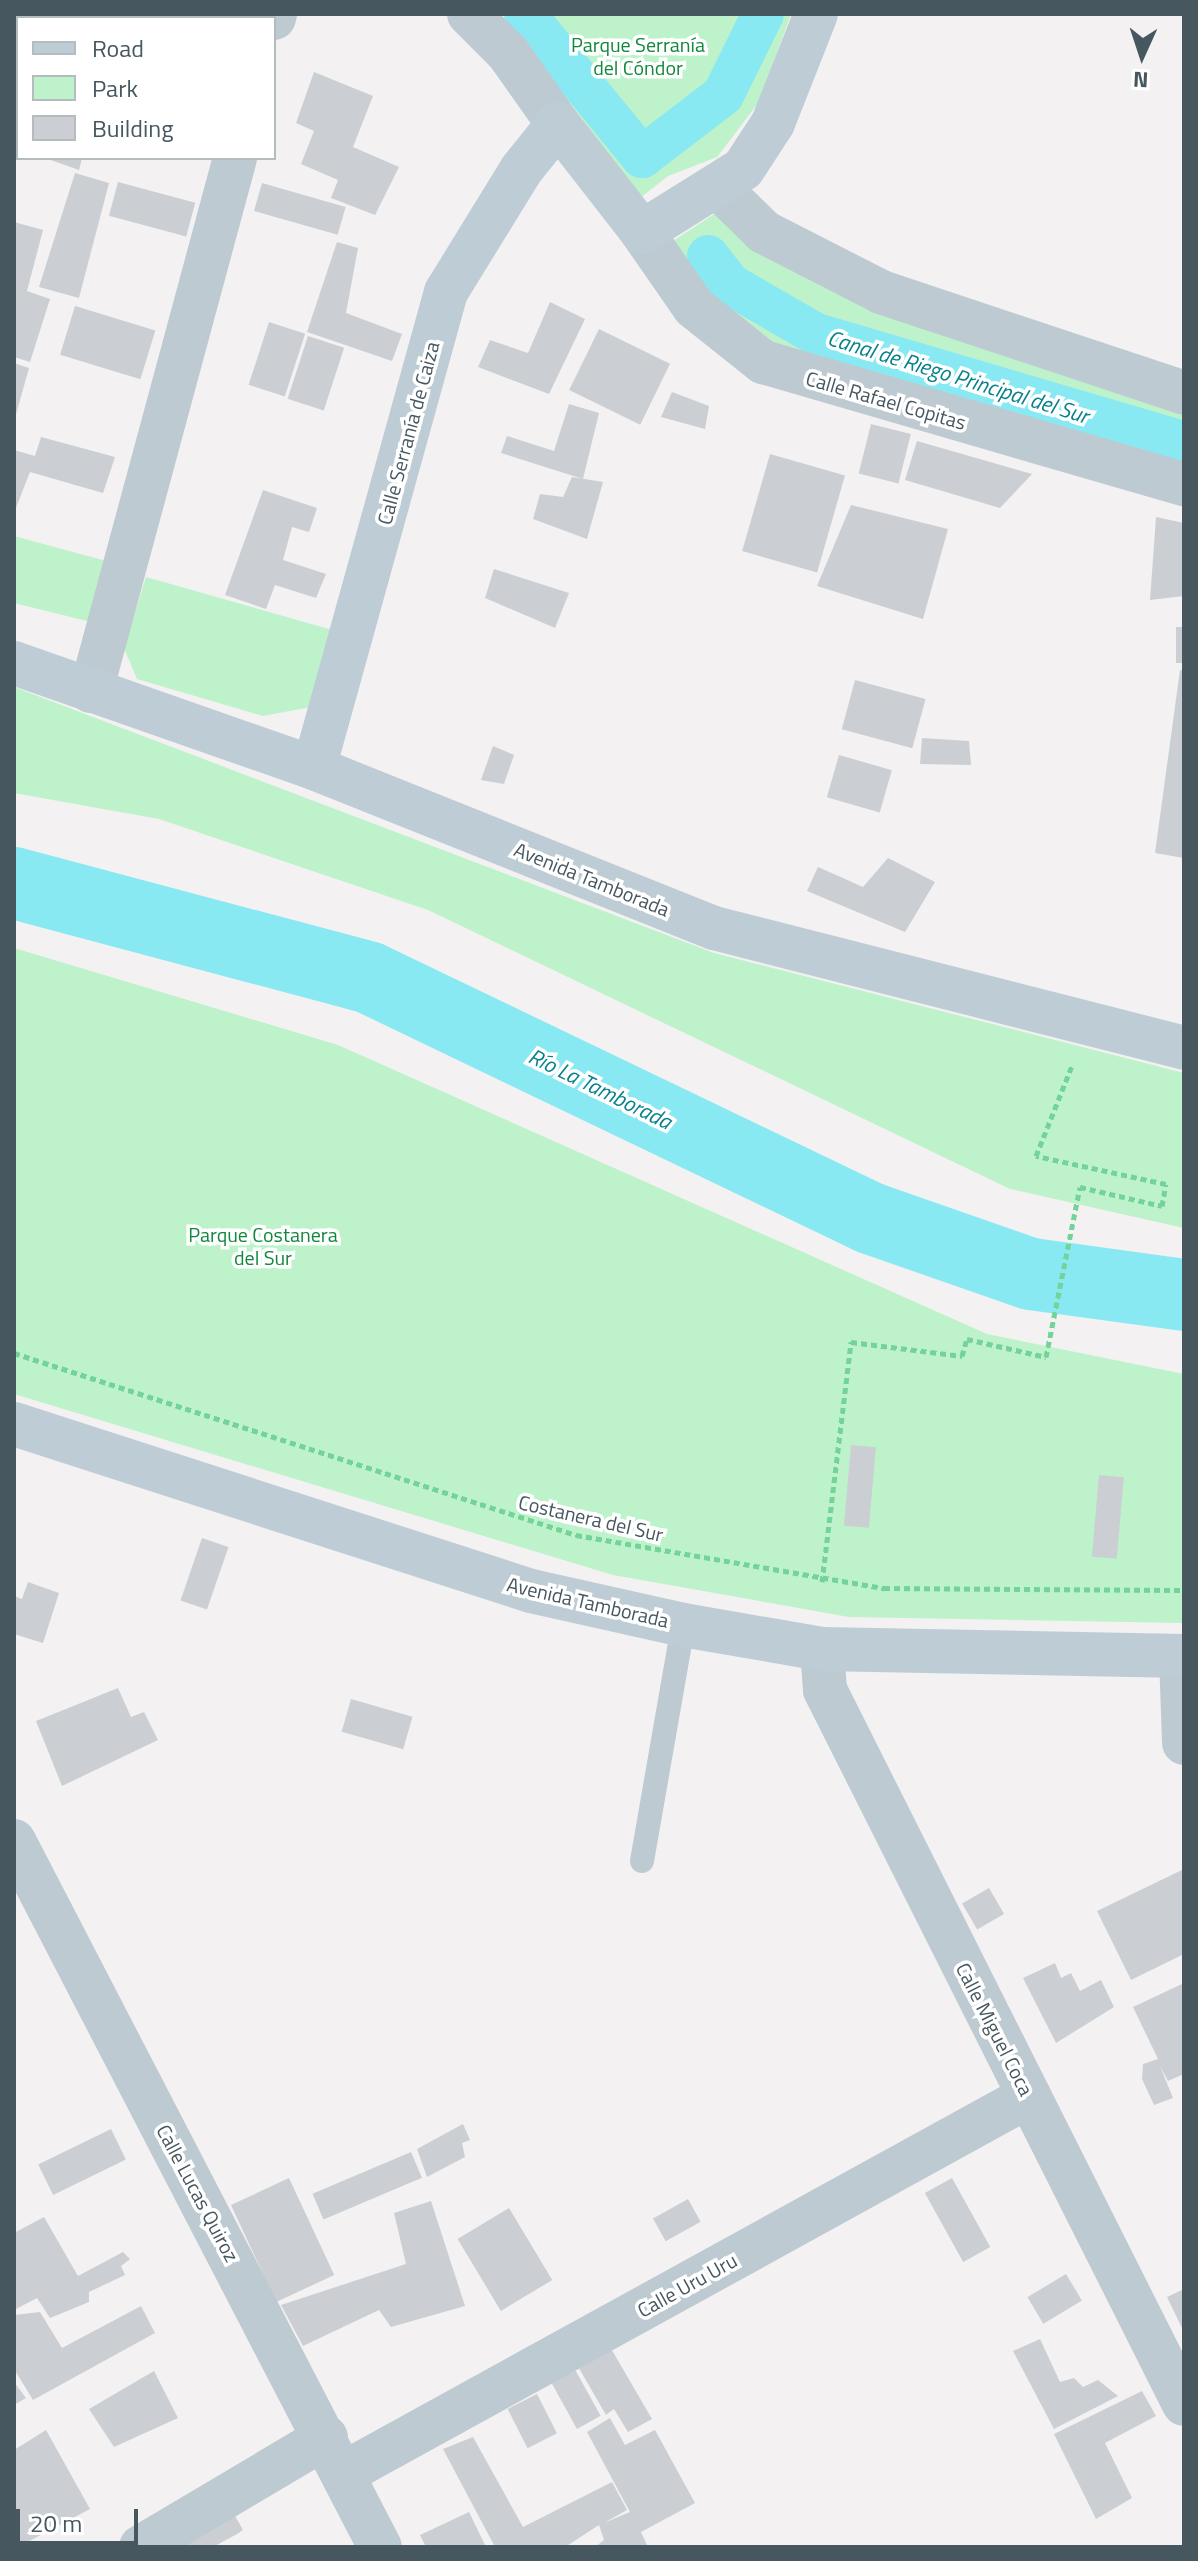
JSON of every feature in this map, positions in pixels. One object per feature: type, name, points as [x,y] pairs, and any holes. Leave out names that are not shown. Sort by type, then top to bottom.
[{"type":"main road","points":[[558,124],[642,232],[743,169],[773,123],[816,14]]},
{"type":"main road","name":"Calle Serranía de Caiza","points":[[314,768],[446,292],[521,170],[558,124]]},
{"type":"main road","name":"Avenida Tamborada","points":[[14,663],[314,768],[714,928],[1184,1048]]},
{"type":"main road","name":"Avenida Tamborada","points":[[14,1424],[531,1591],[683,1625],[822,1649],[1182,1656]]},
{"type":"street","points":[[469,14],[508,53],[558,124]]},
{"type":"street","points":[[91,691],[234,160]]},
{"type":"street","points":[[717,186],[764,232],[868,286],[1184,393]]},
{"type":"street","name":"Calle Rafael Copitas","points":[[642,232],[694,307],[763,362],[1184,484]]},
{"type":"street","name":"Calle Miguel Coca","points":[[822,1649],[825,1690],[1184,2404]]},
{"type":"street","points":[[1182,1656],[1184,1743]]},
{"type":"street","name":"Calle Lucas Quiroz","points":[[14,1841],[380,2547]]},
{"type":"street","name":"Calle Uru Uru","points":[[141,2547],[335,2455],[1029,2096]]},
{"type":"lane","points":[[642,1861],[683,1625]]},
{"type":"path","points":[[822,1582],[851,1342],[962,1356],[967,1339],[1046,1357],[1080,1187],[1162,1206],[1166,1184],[1036,1156],[1088,1025]]},
{"type":"path","name":"Costanera del Sur","points":[[14,1353],[576,1535],[822,1582],[1184,1590]]},
{"type":"green space","name":"Parque Serranía del Cóndor","points":[[505,14],[791,14],[759,102],[717,157],[668,176],[640,198]]},
{"type":"green space","points":[[725,207],[1184,407],[1184,470],[817,366],[734,328],[670,243]]},
{"type":"green space","points":[[14,536],[110,562],[95,623],[14,603]]},
{"type":"green space","points":[[146,577],[336,631],[311,707],[263,716],[137,679],[124,648]]},
{"type":"green space","points":[[14,687],[714,953],[1184,1073],[1184,1228],[1010,1189],[428,910],[159,819],[14,793]]},
{"type":"green space","name":"Parque Costanera del Sur","points":[[14,948],[338,1045],[987,1334],[1184,1374],[1184,1623],[849,1617],[613,1575],[14,1394]]},
{"type":"building","points":[[23,14],[92,14],[92,16]]},
{"type":"building","points":[[314,72],[373,96],[353,147],[399,167],[375,215],[331,198],[338,180],[301,164],[314,131],[296,123]]},
{"type":"building","points":[[51,160],[82,160],[79,170]]},
{"type":"building","points":[[75,173],[109,183],[79,298],[39,287]]},
{"type":"building","points":[[118,182],[195,203],[186,237],[109,216]]},
{"type":"building","points":[[262,183],[346,207],[338,235],[254,211]]},
{"type":"building","points":[[14,222],[43,230],[27,291],[50,299],[30,362],[14,357]]},
{"type":"building","points":[[337,242],[358,248],[346,313],[402,334],[392,361],[307,332]]},
{"type":"building","points":[[550,302],[585,319],[549,394],[478,367],[490,340],[528,353]]},
{"type":"building","points":[[75,306],[155,331],[140,379],[60,355]]},
{"type":"building","points":[[269,322],[305,334],[285,397],[249,385]]},
{"type":"building","points":[[599,329],[670,364],[640,425],[569,390]]},
{"type":"building","points":[[308,336],[344,348],[324,411],[288,399]]},
{"type":"building","points":[[14,363],[29,368],[15,418],[14,417]]},
{"type":"building","points":[[672,392],[709,406],[705,429],[661,417]]},
{"type":"building","points":[[569,404],[599,413],[583,479],[501,453],[507,436],[554,451]]},
{"type":"building","points":[[871,424],[911,434],[898,483],[859,473]]},
{"type":"building","points":[[41,437],[115,457],[103,493],[30,472],[14,513],[14,450],[35,456]]},
{"type":"building","points":[[917,441],[1032,474],[1000,508],[905,480]]},
{"type":"building","points":[[770,454],[845,475],[817,573],[742,551]]},
{"type":"building","points":[[572,477],[603,482],[587,539],[533,519],[540,494],[563,497]]},
{"type":"building","points":[[263,490],[317,508],[309,532],[292,527],[283,560],[326,574],[316,598],[275,585],[266,609],[225,595]]},
{"type":"building","points":[[851,505],[948,529],[923,619],[817,586]]},
{"type":"building","points":[[1156,517],[1184,523],[1184,596],[1150,600]]},
{"type":"building","points":[[494,569],[569,593],[555,628],[485,598]]},
{"type":"building","points":[[1176,627],[1184,627],[1184,663],[1176,663]]},
{"type":"building","points":[[1180,670],[1184,671],[1184,858],[1155,853]]},
{"type":"building","points":[[855,680],[926,699],[912,748],[842,729]]},
{"type":"building","points":[[922,738],[969,741],[971,765],[920,764]]},
{"type":"building","points":[[493,746],[514,755],[504,784],[481,780]]},
{"type":"building","points":[[839,755],[892,770],[880,812],[827,797]]},
{"type":"building","points":[[888,858],[935,882],[905,932],[807,891],[818,867],[863,887]]},
{"type":"building","points":[[851,1445],[876,1447],[869,1528],[844,1526]]},
{"type":"building","points":[[1099,1475],[1124,1477],[1117,1559],[1092,1557]]},
{"type":"building","points":[[202,1538],[228,1547],[207,1610],[181,1600]]},
{"type":"building","points":[[28,1582],[59,1593],[43,1643],[14,1634],[14,1596],[22,1599]]},
{"type":"building","points":[[118,1688],[131,1717],[144,1712],[158,1740],[62,1786],[36,1721]]},
{"type":"building","points":[[351,1699],[413,1717],[403,1749],[342,1732]]},
{"type":"building","points":[[1184,1869],[1184,1954],[1131,1980],[1097,1911]]},
{"type":"building","points":[[989,1888],[1004,1914],[977,1929],[962,1903]]},
{"type":"building","points":[[1055,1963],[1061,1978],[1071,1973],[1080,1991],[1101,1980],[1114,2007],[1056,2043],[1023,1978]]},
{"type":"building","points":[[1184,1983],[1184,2074],[1168,2081],[1160,2066],[1173,2098],[1154,2105],[1142,2079],[1143,2064],[1158,2059],[1133,2007]]},
{"type":"building","points":[[463,2124],[470,2140],[462,2143],[465,2157],[427,2177],[417,2149]]},
{"type":"building","points":[[111,2129],[126,2160],[53,2195],[38,2165]]},
{"type":"building","points":[[411,2152],[422,2178],[323,2220],[313,2194]]},
{"type":"building","points":[[289,2178],[334,2275],[276,2302],[231,2205]]},
{"type":"building","points":[[952,2178],[990,2247],[963,2262],[925,2193]]},
{"type":"building","points":[[688,2199],[701,2222],[666,2241],[653,2218]]},
{"type":"building","points":[[431,2201],[465,2306],[391,2327],[379,2310],[303,2346],[281,2305],[406,2264],[394,2213]]},
{"type":"building","points":[[509,2208],[552,2280],[501,2311],[458,2239]]},
{"type":"building","points":[[44,2217],[78,2276],[123,2252],[130,2259],[121,2266],[125,2275],[89,2292],[89,2302],[50,2318],[37,2298],[14,2310],[14,2233]]},
{"type":"building","points":[[1066,2274],[1082,2301],[1043,2324],[1027,2297]]},
{"type":"building","points":[[1184,2289],[1184,2327],[1182,2328],[1167,2297]]},
{"type":"building","points":[[141,2306],[155,2333],[33,2400],[14,2369],[14,2315],[40,2312],[62,2348]]},
{"type":"building","points":[[1040,2339],[1060,2382],[1074,2378],[1083,2387],[1098,2380],[1118,2396],[1054,2429],[1013,2351]]},
{"type":"building","points":[[609,2345],[652,2419],[628,2432],[614,2409],[606,2415],[576,2363]]},
{"type":"building","points":[[573,2366],[601,2416],[577,2429],[549,2379]]},
{"type":"building","points":[[154,2371],[178,2418],[114,2447],[89,2409]]},
{"type":"building","points":[[14,2382],[26,2398],[14,2405]]},
{"type":"building","points":[[1142,2391],[1156,2416],[1105,2443],[1132,2498],[1096,2519],[1054,2434]]},
{"type":"building","points":[[537,2394],[557,2433],[528,2448],[508,2409]]},
{"type":"building","points":[[610,2418],[625,2445],[655,2430],[695,2503],[641,2532],[648,2547],[595,2547],[604,2540],[599,2525],[565,2547],[495,2547],[443,2449],[473,2437],[523,2527],[612,2482],[627,2510],[604,2523],[630,2512],[587,2432]]},
{"type":"building","points":[[46,2430],[90,2509],[20,2546],[14,2535],[14,2450]]},
{"type":"building","points":[[230,2507],[243,2530],[213,2547],[156,2547]]},
{"type":"building","points":[[469,2512],[485,2545],[426,2547],[420,2535]]},
{"type":"waterway","name":"Canal de Riego Principal del Sur","points":[[525,14],[642,157],[723,95],[763,14]]},
{"type":"waterway","name":"Canal de Riego Principal del Sur","points":[[708,256],[731,285],[816,334],[1184,442]]},
{"type":"waterway","name":"Río La Tamborada","points":[[14,883],[370,978],[870,1218],[1031,1274],[1184,1295]]}]
